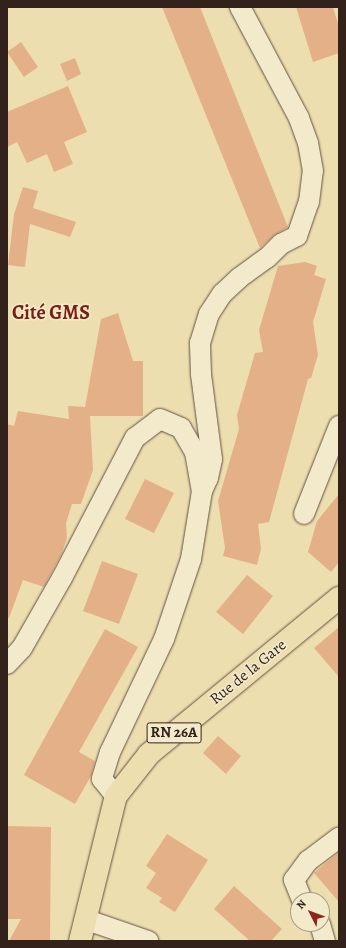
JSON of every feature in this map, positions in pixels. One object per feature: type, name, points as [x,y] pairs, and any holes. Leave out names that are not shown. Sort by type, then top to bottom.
[{"type":"main road","name":"Rue de la Gare","points":[[87,920],[116,796],[149,754],[339,598]]},
{"type":"main road","name":"RN 26A","points":[[80,941],[87,920]]},
{"type":"street","points":[[116,796],[102,779],[110,752],[164,639],[190,559],[202,491],[208,478],[212,459],[201,374],[200,343],[209,314],[222,294],[239,278],[267,258],[281,244],[297,236],[309,202],[313,171],[308,143],[299,118],[240,7]]},
{"type":"street","points":[[7,664],[22,648],[58,584],[135,438],[160,419],[181,428],[195,452],[202,491]]},
{"type":"street","points":[[304,514],[339,426]]},
{"type":"street","points":[[299,892],[294,880],[308,861],[339,838]]},
{"type":"street","points":[[87,920],[148,941]]},
{"type":"building","points":[[162,7],[200,7],[288,227],[273,236],[260,248]]},
{"type":"building","points":[[296,7],[333,7],[339,27],[339,53],[313,62]]},
{"type":"building","points":[[21,42],[38,67],[24,77],[7,52]]},
{"type":"building","points":[[75,58],[81,74],[67,81],[60,64]]},
{"type":"building","points":[[68,86],[87,132],[64,142],[73,164],[54,172],[47,154],[27,163],[17,142],[7,147],[7,112]]},
{"type":"building","points":[[23,187],[38,191],[33,208],[76,222],[70,237],[30,224],[25,267],[8,265],[14,214]]},
{"type":"building","points":[[305,262],[317,266],[314,275],[326,279],[313,322],[318,355],[311,378],[308,379],[269,522],[258,524],[261,549],[257,565],[223,556],[225,548],[218,501],[239,429],[237,415],[255,353],[263,352],[259,330],[278,266]]},
{"type":"building","points":[[118,313],[133,361],[143,361],[143,416],[90,416],[93,470],[81,504],[72,504],[66,523],[67,538],[61,555],[44,587],[23,580],[9,618],[7,617],[7,424],[14,426],[18,411],[69,419],[68,406],[85,407],[101,319]]},
{"type":"building","points":[[145,479],[174,493],[154,533],[125,519]]},
{"type":"building","points":[[339,494],[339,562],[331,572],[308,552],[317,521]]},
{"type":"building","points":[[102,561],[138,574],[119,624],[83,611]]},
{"type":"building","points":[[247,575],[273,596],[243,634],[216,612]]},
{"type":"building","points":[[339,627],[339,677],[314,648]]},
{"type":"building","points":[[105,629],[138,647],[79,752],[95,761],[91,776],[75,804],[24,775]]},
{"type":"building","points":[[218,736],[241,756],[226,774],[203,753]]},
{"type":"building","points":[[7,826],[51,827],[50,941],[9,941],[21,919],[7,919]]},
{"type":"building","points":[[167,834],[208,860],[175,912],[159,902],[162,898],[146,888],[156,873],[146,866]]},
{"type":"building","points":[[339,852],[339,902],[314,873]]},
{"type":"building","points":[[234,886],[282,929],[271,941],[250,941],[214,909]]},
{"type":"district","name":"Cité GMS","points":[[51,312]]}]
